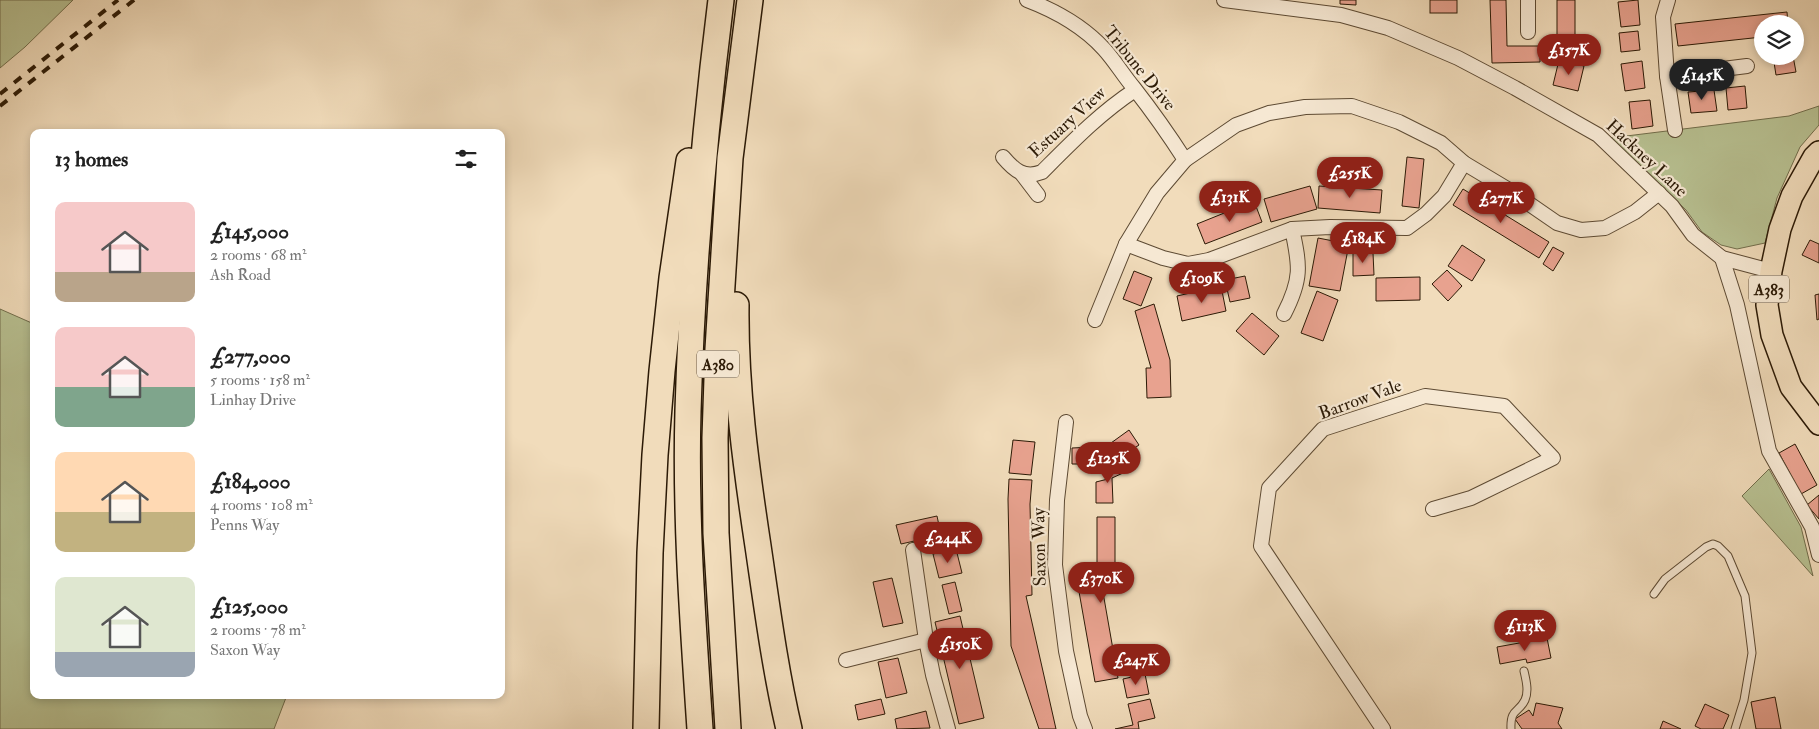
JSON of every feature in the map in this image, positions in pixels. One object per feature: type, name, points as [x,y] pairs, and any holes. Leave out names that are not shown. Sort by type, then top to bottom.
[{"type":"highway","name":"A380","points":[[700,729],[688,507],[688,412],[694,278],[710,87],[721,0]]},
{"type":"highway","name":"A380","points":[[728,729],[716,533],[715,438],[730,158],[750,0]]},
{"type":"highway","name":"A380","points":[[646,729],[650,543],[654,455],[662,371],[687,167],[710,87]]},
{"type":"highway","name":"A380","points":[[730,158],[737,248],[736,324],[738,384],[746,459],[766,600],[789,729]]},
{"type":"main road","name":"A383","points":[[1819,152],[1814,157],[1792,196],[1780,229],[1767,305],[1772,335],[1791,387],[1819,424]]},
{"type":"street","name":"Tribune Drive","points":[[1027,0],[1056,13],[1083,30],[1104,50],[1146,102],[1185,160]]},
{"type":"street","name":"Hackney Lane","points":[[1230,0],[1340,15],[1388,28],[1458,58],[1598,135],[1672,206],[1693,235],[1722,258],[1772,270]]},
{"type":"street","points":[[1528,0],[1528,32]]},
{"type":"street","points":[[1668,0],[1662,18],[1667,76],[1675,130]]},
{"type":"street","points":[[1667,76],[1747,66]]},
{"type":"street","name":"Estuary View","points":[[1022,174],[1042,172],[1087,126],[1135,90]]},
{"type":"street","points":[[1095,320],[1126,244],[1157,193],[1185,160],[1236,125],[1269,113],[1304,107],[1352,106],[1399,122],[1441,143],[1464,163],[1509,190],[1557,223],[1581,230],[1605,228],[1635,212],[1659,193]]},
{"type":"street","name":"Estuary View","points":[[1003,157],[1011,167],[1022,174],[1038,195]]},
{"type":"street","points":[[1126,244],[1163,258],[1188,264],[1209,260],[1292,229],[1330,227],[1407,228],[1426,214],[1444,196],[1464,163]]},
{"type":"street","points":[[1284,314],[1298,281],[1298,258],[1292,229]]},
{"type":"street","points":[[1722,258],[1737,305],[1769,451],[1812,527],[1819,555]]},
{"type":"street","name":"Barrow Vale","points":[[1383,729],[1260,546],[1269,488],[1322,429],[1425,396],[1504,406],[1553,458],[1471,498],[1433,509]]},
{"type":"street","name":"Saxon Way","points":[[1066,422],[1057,500],[1055,565],[1066,651],[1080,716],[1085,729]]},
{"type":"street","points":[[913,550],[926,640],[933,675],[948,729]]},
{"type":"street","points":[[846,660],[926,640]]},
{"type":"lane","points":[[1654,594],[1665,578],[1706,547],[1713,544],[1718,546],[1728,556],[1745,596],[1752,653],[1744,700],[1735,729]]},
{"type":"lane","points":[[1511,729],[1514,710],[1525,701],[1527,689],[1524,671]]},
{"type":"green space","points":[[0,0],[73,0],[25,47],[0,68]]},
{"type":"green space","points":[[1819,106],[1819,125],[1800,147],[1777,198],[1765,243],[1737,249],[1721,245],[1702,232],[1686,210],[1610,138],[1789,116]]},
{"type":"green space","points":[[0,309],[30,322],[30,699],[285,699],[274,729],[0,729]]},
{"type":"green space","points":[[1769,469],[1801,527],[1813,576],[1742,496]]},
{"type":"building","points":[[1340,0],[1356,0],[1356,5],[1340,4]]},
{"type":"building","points":[[1430,0],[1457,0],[1457,13],[1430,13]]},
{"type":"building","points":[[1490,0],[1506,0],[1507,46],[1540,46],[1540,62],[1492,63]]},
{"type":"building","points":[[1557,0],[1575,0],[1575,36],[1557,36]]},
{"type":"building","points":[[1638,0],[1640,25],[1621,27],[1618,2]]},
{"type":"building","points":[[1787,12],[1787,15],[1759,15]]},
{"type":"building","points":[[1754,16],[1754,38],[1678,46],[1675,24]]},
{"type":"building","points":[[1638,31],[1640,50],[1621,52],[1619,33]]},
{"type":"building","points":[[1559,60],[1584,66],[1578,91],[1553,85]]},
{"type":"building","points":[[1642,61],[1645,88],[1625,91],[1621,64]]},
{"type":"building","points":[[1774,65],[1795,65],[1796,72],[1776,75]]},
{"type":"building","points":[[1745,86],[1747,108],[1728,110],[1726,88]]},
{"type":"building","points":[[1714,90],[1717,111],[1691,113],[1688,92]]},
{"type":"building","points":[[1650,100],[1653,126],[1632,129],[1629,102]]},
{"type":"building","points":[[1407,157],[1424,159],[1419,208],[1402,206]]},
{"type":"building","points":[[1310,186],[1317,209],[1271,222],[1264,199]]},
{"type":"building","points":[[1319,186],[1382,190],[1380,213],[1318,208]]},
{"type":"building","points":[[1463,189],[1549,242],[1539,258],[1453,205]]},
{"type":"building","points":[[1254,201],[1262,222],[1205,244],[1197,224]]},
{"type":"building","points":[[1318,238],[1349,244],[1340,291],[1309,286]]},
{"type":"building","points":[[1810,240],[1819,244],[1819,263],[1802,255]]},
{"type":"building","points":[[1462,245],[1485,260],[1472,281],[1448,266]]},
{"type":"building","points":[[1553,247],[1564,253],[1553,271],[1543,264]]},
{"type":"building","points":[[1353,253],[1373,253],[1374,275],[1353,276]]},
{"type":"building","points":[[1447,270],[1462,286],[1448,301],[1432,284]]},
{"type":"building","points":[[1134,271],[1152,278],[1141,306],[1123,299]]},
{"type":"building","points":[[1245,276],[1250,298],[1230,302],[1225,280]]},
{"type":"building","points":[[1420,277],[1420,300],[1376,301],[1376,278]]},
{"type":"building","points":[[1221,286],[1226,311],[1182,321],[1177,296]]},
{"type":"building","points":[[1317,291],[1338,300],[1323,341],[1301,333]]},
{"type":"building","points":[[1819,294],[1819,319],[1817,320],[1815,295]]},
{"type":"building","points":[[1154,304],[1170,360],[1171,397],[1147,398],[1146,368],[1151,368],[1135,311]]},
{"type":"building","points":[[1252,313],[1279,336],[1264,355],[1236,331]]},
{"type":"building","points":[[1129,430],[1139,445],[1121,457],[1111,443]]},
{"type":"building","points":[[1013,440],[1035,442],[1031,475],[1009,473]]},
{"type":"building","points":[[1795,444],[1817,485],[1801,494],[1779,453]]},
{"type":"building","points":[[1094,447],[1094,464],[1072,464],[1072,448]]},
{"type":"building","points":[[1118,461],[1123,473],[1112,478],[1113,503],[1096,503],[1096,482],[1108,479],[1103,467]]},
{"type":"building","points":[[1009,479],[1032,480],[1030,504],[1032,595],[1026,596],[1056,729],[1039,729],[1011,646]]},
{"type":"building","points":[[1819,495],[1819,519],[1807,505]]},
{"type":"building","points":[[937,516],[941,535],[901,544],[896,525]]},
{"type":"building","points":[[1097,517],[1115,517],[1115,581],[1101,581],[1118,678],[1095,682],[1078,586],[1097,582]]},
{"type":"building","points":[[956,549],[962,573],[939,578],[933,554]]},
{"type":"building","points":[[892,578],[903,623],[883,627],[873,582]]},
{"type":"building","points":[[955,582],[962,611],[949,614],[942,585]]},
{"type":"building","points":[[960,616],[984,718],[959,724],[935,622]]},
{"type":"building","points":[[1547,638],[1551,658],[1527,663],[1526,659],[1500,664],[1497,647]]},
{"type":"building","points":[[898,658],[907,693],[886,698],[878,662]]},
{"type":"building","points":[[1145,674],[1149,694],[1127,698],[1123,679]]},
{"type":"building","points":[[1775,697],[1781,729],[1756,729],[1751,702]]},
{"type":"building","points":[[881,699],[885,714],[858,720],[855,705]]},
{"type":"building","points":[[1150,699],[1155,718],[1138,722],[1139,729],[1115,729],[1133,725],[1128,704]]},
{"type":"building","points":[[1536,703],[1563,708],[1558,723],[1562,729],[1522,729],[1515,719],[1529,710],[1533,716]]},
{"type":"building","points":[[1705,704],[1729,715],[1723,729],[1701,729],[1695,726]]},
{"type":"building","points":[[926,711],[930,728],[897,729],[895,719]]},
{"type":"building","points":[[1663,721],[1681,729],[1660,729]]},
{"type":"railway","points":[[0,94],[118,0]]},
{"type":"railway","points":[[0,106],[134,0]]}]
